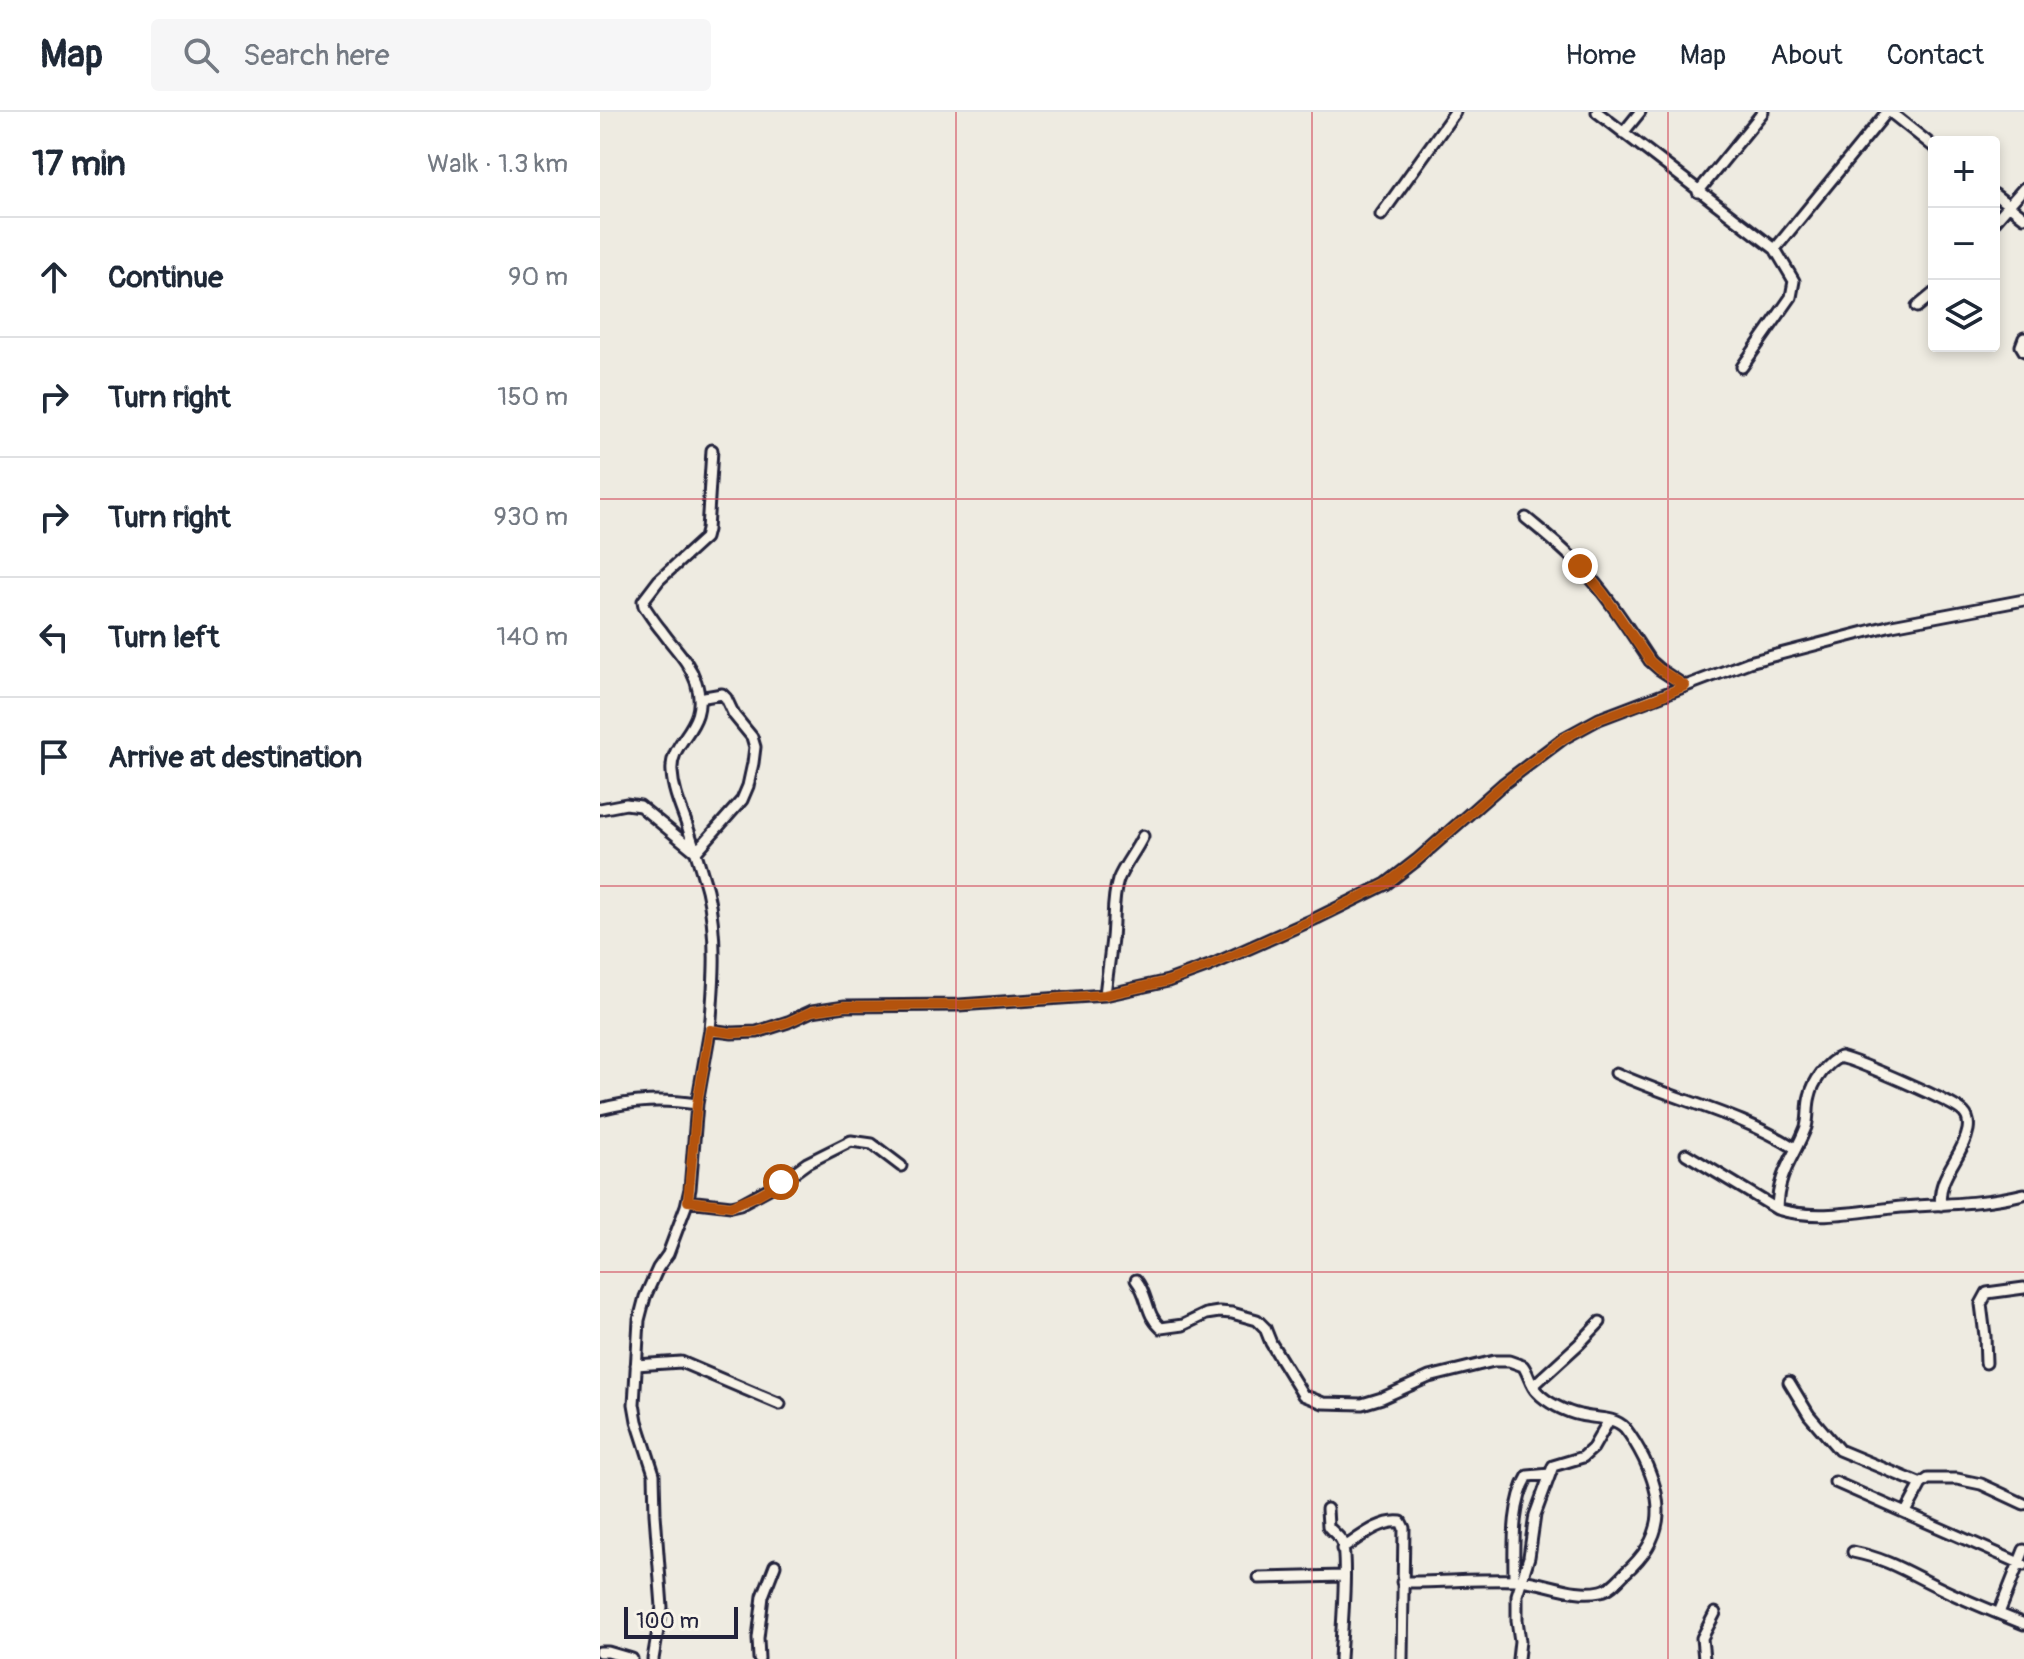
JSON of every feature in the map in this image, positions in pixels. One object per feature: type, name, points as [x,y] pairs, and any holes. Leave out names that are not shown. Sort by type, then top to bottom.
[{"type":"street","points":[[1381,215],[1455,112]]},
{"type":"street","points":[[1597,112],[1775,249],[1794,281],[1791,297],[1742,367]]},
{"type":"street","points":[[1623,133],[1640,112]]},
{"type":"street","points":[[1698,192],[1763,112]]},
{"type":"street","points":[[1775,249],[1889,112],[1928,142]]},
{"type":"street","points":[[2000,215],[2024,188]]},
{"type":"street","points":[[2000,198],[2024,217]]},
{"type":"street","points":[[1917,307],[1928,298]]},
{"type":"street","points":[[2024,338],[2021,346],[2024,351]]},
{"type":"street","points":[[653,1659],[662,1607],[654,1474],[634,1404],[639,1320],[645,1297],[668,1254],[688,1201],[716,958],[712,918],[696,852],[676,794],[671,766],[674,754],[696,721],[699,698],[696,681],[685,658],[663,633],[643,601],[659,580],[705,538],[712,450]]},
{"type":"street","points":[[1526,518],[1580,566],[1603,593],[1650,661],[1685,686]]},
{"type":"street","points":[[710,1030],[757,1032],[812,1011],[845,1006],[959,1005],[1105,995],[1168,981],[1317,918],[1386,884],[1503,784],[1564,738],[1599,719],[1749,662],[1892,625],[2024,600]]},
{"type":"street","points":[[696,852],[742,800],[748,786],[755,747],[752,737],[722,694],[699,698]]},
{"type":"street","points":[[600,809],[626,804],[640,806],[696,852]]},
{"type":"street","points":[[1105,995],[1117,883],[1143,836]]},
{"type":"street","points":[[1777,1209],[1780,1180],[1808,1120],[1809,1098],[1815,1084],[1835,1059],[1844,1058],[1944,1101],[1968,1119],[1967,1136],[1939,1193],[1941,1205]]},
{"type":"street","points":[[1616,1073],[1648,1088],[1741,1121],[1795,1148]]},
{"type":"street","points":[[600,1109],[648,1100],[697,1104]]},
{"type":"street","points":[[688,1201],[722,1206],[740,1204],[781,1182],[807,1163],[851,1141],[872,1144],[901,1166]]},
{"type":"street","points":[[1686,1154],[1777,1209],[1789,1212],[1837,1214],[1983,1202],[2024,1194]]},
{"type":"street","points":[[1136,1280],[1143,1289],[1152,1320],[1161,1328],[1183,1325],[1206,1314],[1219,1312],[1257,1320],[1265,1328],[1303,1395],[1323,1403],[1362,1404],[1429,1377],[1494,1361],[1509,1361],[1523,1366],[1533,1386],[1545,1399],[1578,1415],[1616,1420],[1632,1439],[1650,1472],[1658,1509],[1653,1535],[1638,1562],[1603,1591],[1555,1588],[1517,1580],[1402,1582]]},
{"type":"street","points":[[1986,1363],[1981,1304],[1987,1293],[2024,1288]]},
{"type":"street","points":[[1533,1386],[1600,1322]]},
{"type":"street","points":[[636,1365],[681,1362],[780,1404]]},
{"type":"street","points":[[1789,1382],[1809,1415],[1839,1450],[1921,1484]]},
{"type":"street","points":[[1517,1580],[1529,1557],[1535,1515],[1553,1466],[1583,1457],[1593,1448],[1609,1420]]},
{"type":"street","points":[[1518,1659],[1520,1641],[1514,1546],[1521,1492],[1528,1476],[1550,1474]]},
{"type":"street","points":[[1906,1512],[1921,1484],[1928,1479],[1957,1479],[1981,1484],[2024,1504]]},
{"type":"street","points":[[1835,1482],[2021,1564]]},
{"type":"street","points":[[1327,1509],[1328,1526],[1341,1540],[1342,1549],[1344,1576],[1340,1659]]},
{"type":"street","points":[[1342,1549],[1372,1530],[1401,1522],[1404,1528],[1402,1659]]},
{"type":"street","points":[[1999,1613],[2024,1550]]},
{"type":"street","points":[[1853,1552],[1894,1563],[1939,1588],[2024,1624]]},
{"type":"street","points":[[759,1659],[763,1596],[775,1565]]},
{"type":"street","points":[[1259,1578],[1344,1576]]},
{"type":"street","points":[[1704,1659],[1702,1638],[1715,1613]]},
{"type":"street","points":[[600,1652],[632,1659]]},
{"type":"route","points":[[781,1182],[731,1206],[688,1201],[697,1104],[710,1030],[757,1032],[812,1011],[845,1006],[959,1005],[1105,995],[1168,981],[1209,966],[1386,884],[1503,784],[1564,738],[1599,719],[1685,686],[1650,661],[1603,593],[1580,566]]}]
